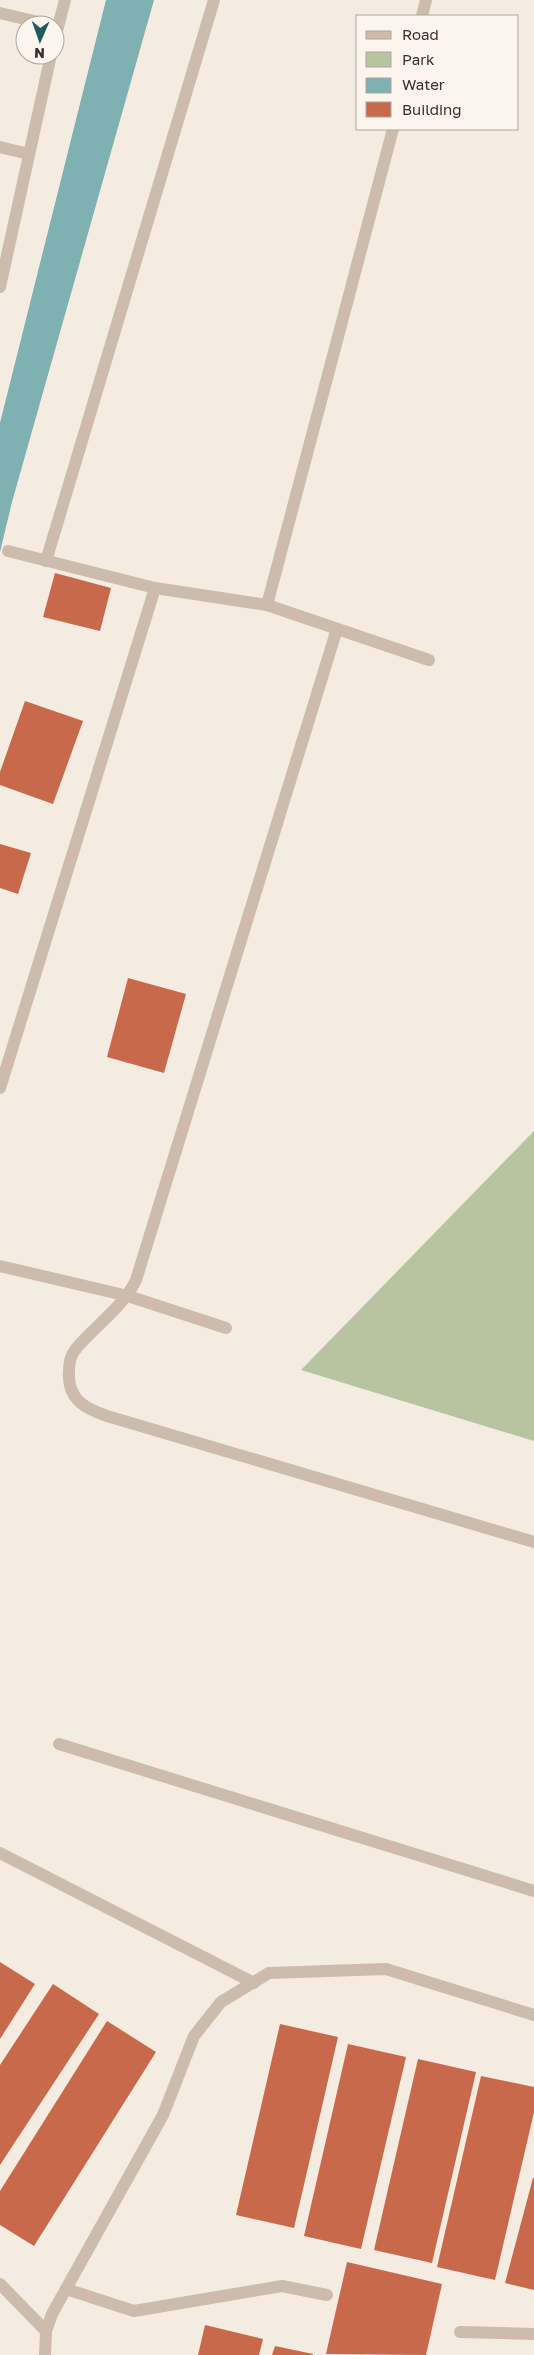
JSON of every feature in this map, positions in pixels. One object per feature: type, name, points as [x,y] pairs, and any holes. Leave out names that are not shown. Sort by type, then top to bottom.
[{"type":"street","points":[[60,15],[65,0]]},
{"type":"street","points":[[46,561],[214,0]]},
{"type":"street","points":[[422,15],[426,0]]},
{"type":"street","points":[[0,13],[15,17]]},
{"type":"street","points":[[0,287],[49,65]]},
{"type":"street","points":[[267,605],[394,130]]},
{"type":"street","points":[[0,147],[28,154]]},
{"type":"street","points":[[8,551],[155,588],[267,605],[429,660]]},
{"type":"street","points":[[0,1088],[155,588]]},
{"type":"street","points":[[337,629],[139,1271],[128,1296],[74,1351],[69,1365],[68,1384],[77,1401],[93,1411],[534,1542]]},
{"type":"street","points":[[0,1266],[128,1296],[226,1328]]},
{"type":"street","points":[[59,1744],[534,1891]]},
{"type":"street","points":[[0,1853],[254,1983]]},
{"type":"street","points":[[45,2355],[46,2330],[52,2314],[163,2115],[194,2036],[221,2002],[269,1973],[386,1969],[534,2015]]},
{"type":"street","points":[[0,2284],[46,2330]]},
{"type":"street","points":[[66,2289],[134,2311],[282,2286],[327,2295]]},
{"type":"street","points":[[460,2332],[534,2334]]},
{"type":"green space","points":[[534,1131],[534,1441],[301,1370]]},
{"type":"water","points":[[106,0],[154,0],[12,502],[0,552],[0,423]]},
{"type":"building","points":[[55,573],[111,588],[100,631],[43,617]]},
{"type":"building","points":[[25,701],[83,721],[53,804],[0,785],[0,772]]},
{"type":"building","points":[[0,844],[31,853],[18,894],[0,888]]},
{"type":"building","points":[[128,978],[186,994],[164,1073],[107,1057]]},
{"type":"building","points":[[0,1962],[35,1984],[0,2039]]},
{"type":"building","points":[[53,1984],[99,2014],[0,2165],[0,2065]]},
{"type":"building","points":[[107,2021],[156,2052],[34,2246],[0,2225],[0,2191]]},
{"type":"building","points":[[280,2024],[338,2037],[294,2228],[236,2215]]},
{"type":"building","points":[[348,2044],[406,2057],[361,2249],[304,2236]]},
{"type":"building","points":[[418,2059],[476,2072],[432,2263],[374,2250]]},
{"type":"building","points":[[481,2076],[534,2087],[534,2112],[495,2280],[437,2267]]},
{"type":"building","points":[[534,2178],[534,2290],[505,2283]]},
{"type":"building","points":[[347,2262],[442,2284],[426,2355],[326,2354]]},
{"type":"building","points":[[205,2325],[263,2339],[259,2355],[198,2355]]},
{"type":"building","points":[[275,2346],[313,2354],[313,2355],[272,2355]]}]
